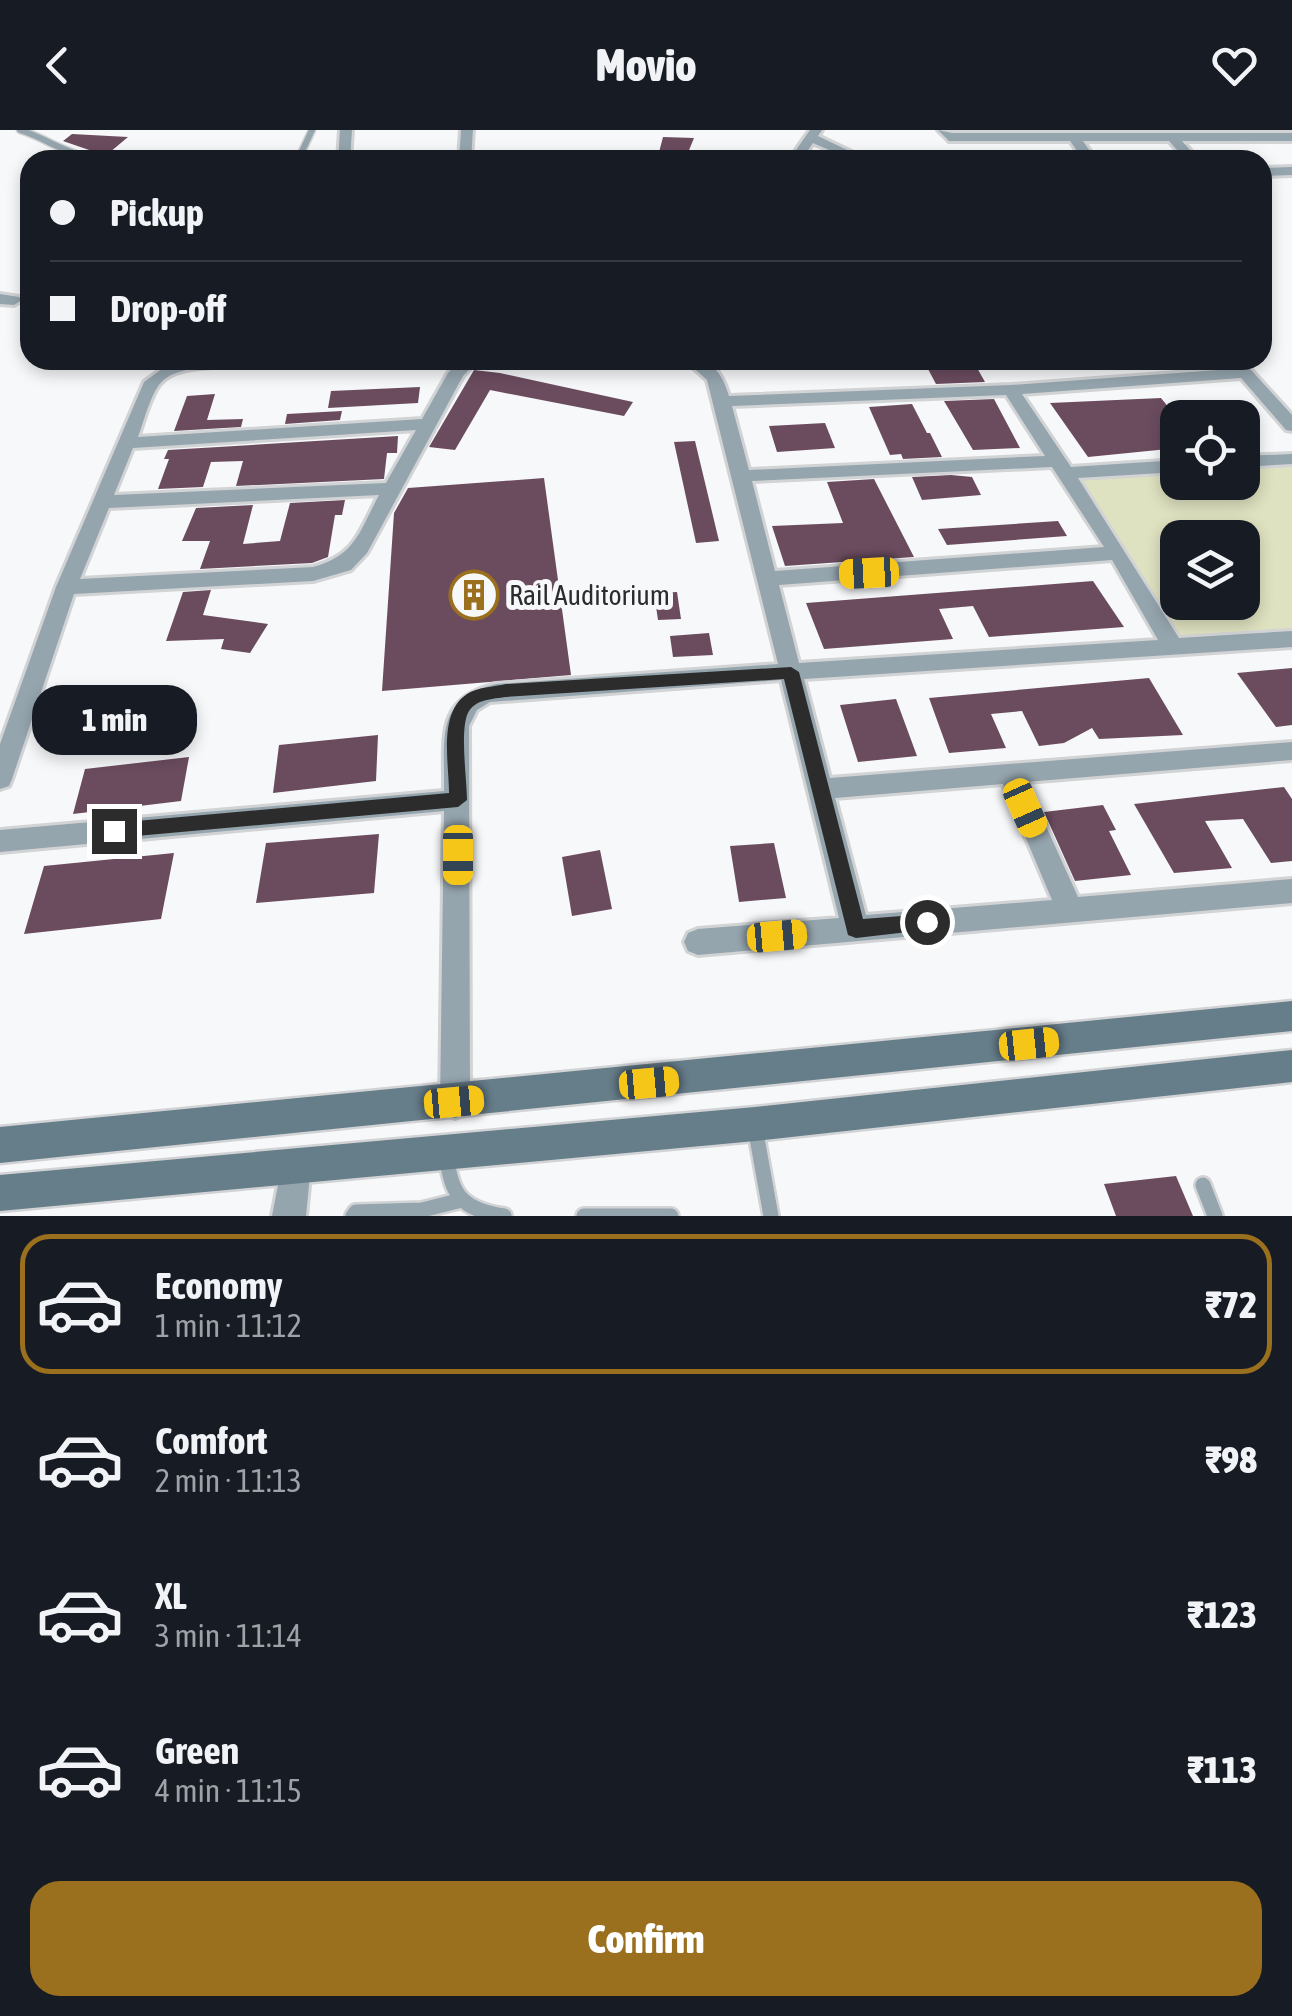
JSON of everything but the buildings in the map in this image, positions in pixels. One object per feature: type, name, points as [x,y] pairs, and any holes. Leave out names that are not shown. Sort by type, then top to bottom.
[{"type":"street","points":[[944,130],[948,137],[1292,137]]},
{"type":"street","points":[[814,133],[844,150]]},
{"type":"street","points":[[1074,137],[1083,150]]},
{"type":"street","points":[[1172,137],[1184,150]]},
{"type":"street","points":[[0,779],[66,587],[152,382],[168,370]]},
{"type":"street","points":[[66,587],[329,572],[344,566],[357,553],[459,370]]},
{"type":"street","points":[[705,370],[715,378],[722,401],[856,929]]},
{"type":"street","points":[[722,401],[1011,390],[1202,370]]},
{"type":"street","points":[[1243,370],[1292,426]]},
{"type":"street","points":[[1011,390],[1118,553],[1173,647]]},
{"type":"street","points":[[126,443],[428,424]]},
{"type":"street","points":[[1260,461],[1292,459]]},
{"type":"street","points":[[741,476],[1160,466]]},
{"type":"street","points":[[101,502],[392,489]]},
{"type":"street","points":[[767,579],[1118,553]]},
{"type":"street","points":[[454,1102],[457,726],[461,709],[474,696],[506,690],[1292,639]]},
{"type":"street","points":[[820,789],[1292,751]]},
{"type":"street","points":[[1010,774],[1070,910]]},
{"type":"street","points":[[0,841],[458,800]]},
{"type":"street","points":[[698,942],[1292,891]]},
{"type":"street","points":[[0,1146],[1292,1016]]},
{"type":"street","points":[[0,1193],[755,1124],[1292,1066]]},
{"type":"street","points":[[289,1216],[295,1165]]},
{"type":"lane","points":[[20,130],[51,138],[68,150]]},
{"type":"lane","points":[[755,1124],[771,1216]]},
{"type":"lane","points":[[446,1152],[449,1188],[458,1201],[478,1213],[504,1216]]},
{"type":"lane","points":[[1203,1185],[1215,1216]]},
{"type":"lane","points":[[353,1216],[372,1210],[441,1212],[458,1201]]},
{"type":"lane","points":[[584,1216],[671,1216]]},
{"type":"green space","points":[[1292,464],[1292,630],[1177,638],[1166,620],[1260,620],[1260,520],[1160,520],[1160,611],[1076,478],[1160,473],[1160,500],[1260,500],[1260,467]]},
{"type":"place","name":"Rail Auditorium","points":[[474,595]]},
{"type":"route","points":[[114,831],[458,800],[457,726],[461,709],[474,696],[506,690],[791,672],[856,929],[927,922]]}]
